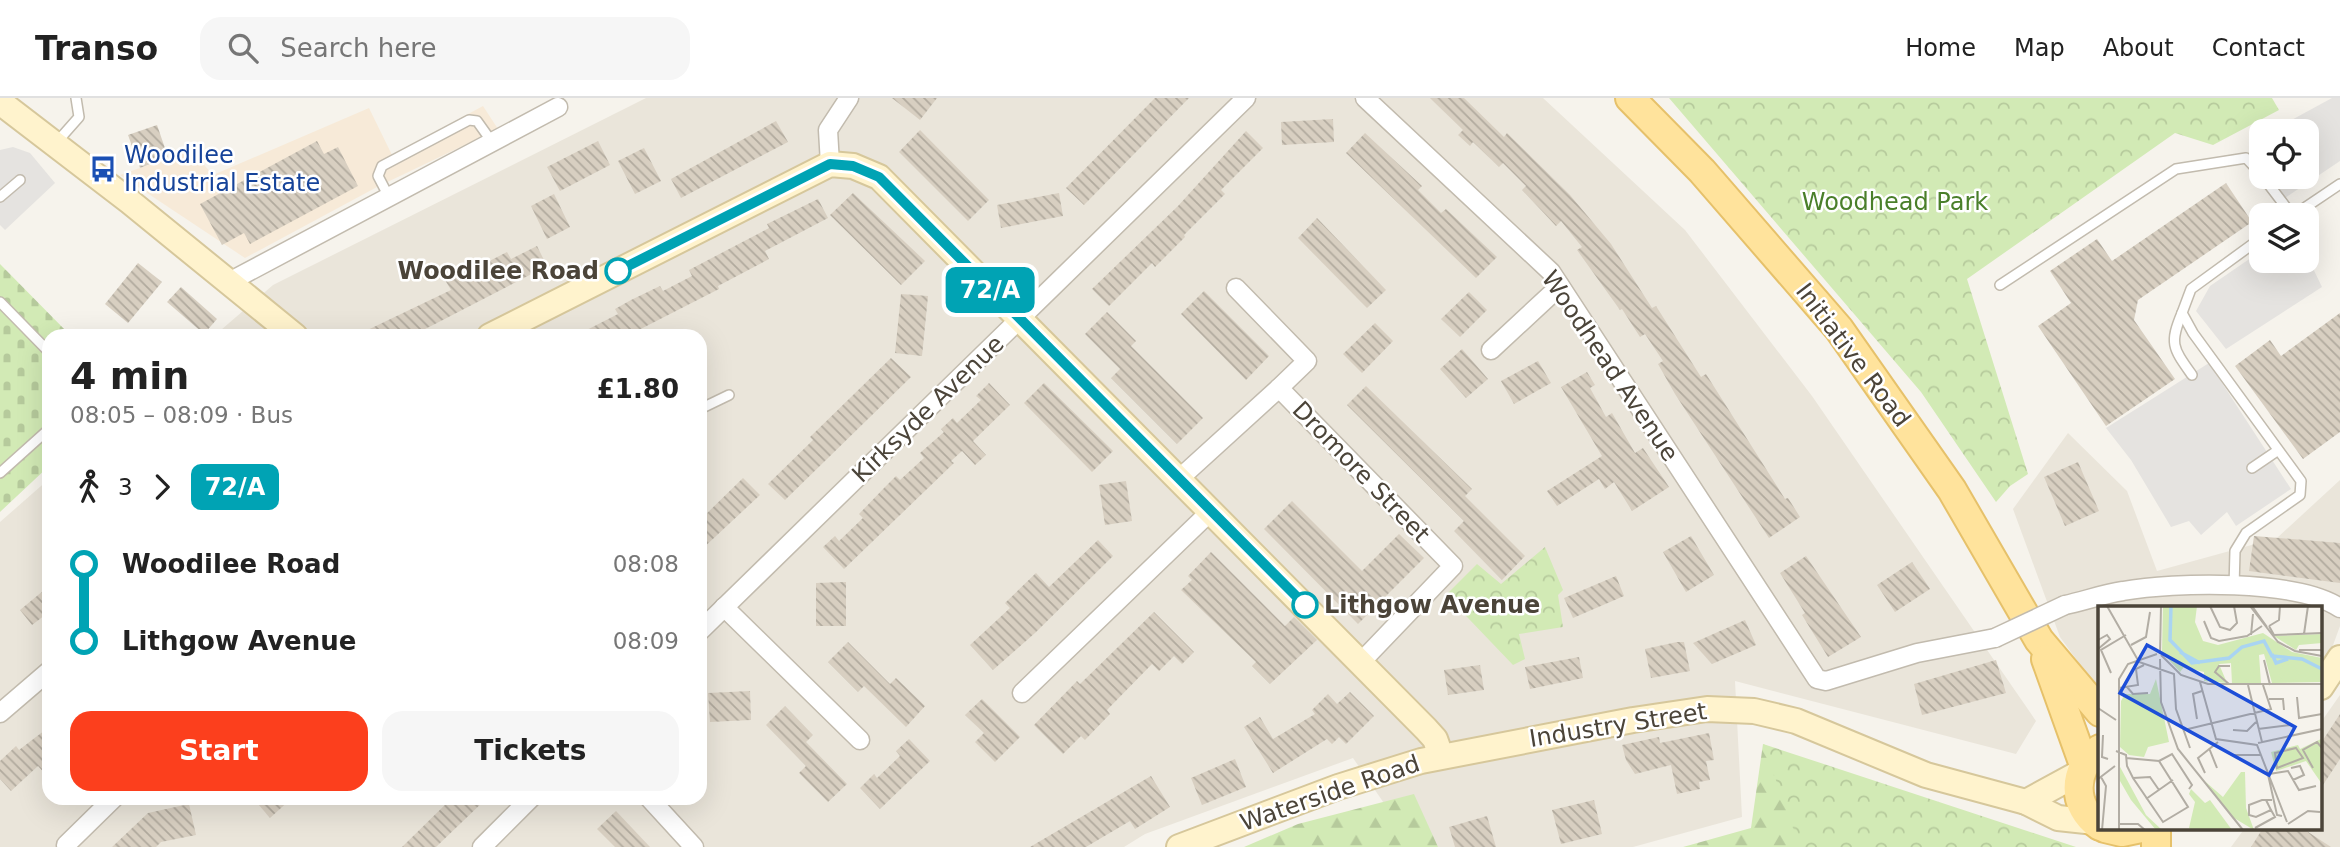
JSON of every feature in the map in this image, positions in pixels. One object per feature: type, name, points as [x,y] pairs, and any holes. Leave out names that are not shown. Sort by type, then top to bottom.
[{"type":"main road","name":"Initiative Road","points":[[1630,98],[1702,171],[1839,329],[1952,490],[2039,640]]},
{"type":"main road","points":[[2039,640],[2098,710]]},
{"type":"main road","points":[[2039,640],[2088,762],[2080,799],[2098,814]]},
{"type":"street","points":[[830,164],[828,130],[849,98]]},
{"type":"street","name":"Kirksyde Avenue","points":[[707,624],[1246,98]]},
{"type":"street","name":"Woodhead Avenue","points":[[1365,98],[1551,272],[1817,679],[1826,681],[1917,653],[1995,638],[2065,605],[2123,591],[2184,586],[2234,587]]},
{"type":"street","points":[[2,106],[55,144],[286,329]]},
{"type":"street","points":[[229,282],[558,107]]},
{"type":"street","points":[[505,329],[830,164],[853,166],[879,177],[1212,510],[1435,738],[1441,756]]},
{"type":"street","points":[[1491,350],[1560,286]]},
{"type":"street","name":"Dromore Street","points":[[1236,288],[1307,361],[1279,388],[1453,566],[1361,662]]},
{"type":"street","points":[[1180,478],[1279,388]]},
{"type":"street","points":[[1022,693],[1212,510]]},
{"type":"street","points":[[2234,587],[2261,587],[2321,597],[2340,608]]},
{"type":"street","points":[[724,607],[860,740]]},
{"type":"street","points":[[2322,685],[2340,658]]},
{"type":"street","points":[[0,713],[42,677]]},
{"type":"street","name":"Industry Street","points":[[1441,756],[1684,711],[1754,711],[1796,722],[1926,775],[2026,802],[2058,818],[2098,826]]},
{"type":"street","name":"Waterside Road","points":[[1180,847],[1338,788],[1441,756]]},
{"type":"street","points":[[2026,802],[2088,762]]},
{"type":"street","points":[[66,845],[107,805]]},
{"type":"street","points":[[482,847],[524,805]]},
{"type":"street","points":[[655,805],[694,847]]},
{"type":"lane","points":[[55,144],[79,117],[76,98]]},
{"type":"lane","points":[[389,197],[378,176],[382,166],[468,120],[477,121],[492,142]]},
{"type":"lane","points":[[2000,285],[2176,169],[2246,158],[2249,161]]},
{"type":"lane","points":[[0,197],[20,180]]},
{"type":"lane","points":[[2311,203],[2340,184]]},
{"type":"lane","points":[[2273,189],[2284,203]]},
{"type":"lane","points":[[2192,375],[2175,351],[2173,335],[2191,289],[2249,248]]},
{"type":"lane","points":[[0,302],[42,345]]},
{"type":"lane","points":[[2182,313],[2193,333],[2303,488],[2300,495],[2246,533],[2235,551],[2234,587]]},
{"type":"lane","points":[[707,406],[729,395]]},
{"type":"lane","points":[[0,473],[42,435]]},
{"type":"lane","points":[[2252,468],[2277,451]]},
{"type":"shaded area","points":[[646,98],[1543,98],[1685,230],[1812,396],[2036,721],[2016,754],[1735,681],[1742,817],[1633,847],[1414,847],[1353,758],[1145,834],[1124,847],[0,847],[0,522],[42,485],[42,805],[707,805],[707,329],[222,329],[273,285]]},
{"type":"shaded area","points":[[2332,98],[2340,98],[2340,161],[2319,175],[2319,119],[2293,119]]},
{"type":"shaded area","points":[[483,106],[498,129],[377,187],[245,258],[120,175],[191,150],[213,175],[369,108],[392,155]]},
{"type":"shaded area","points":[[13,147],[30,153],[55,183],[5,230],[0,225],[0,150]]},
{"type":"shaded area","points":[[2278,189],[2298,189],[2285,198]]},
{"type":"shaded area","points":[[2249,259],[2249,273],[2315,273],[2322,287],[2226,349],[2196,311],[2210,286]]},
{"type":"shaded area","points":[[2209,363],[2291,489],[2236,526],[2227,512],[2201,535],[2189,521],[2171,527],[2131,460],[2106,428]]},
{"type":"shaded area","points":[[2068,433],[2127,491],[2157,571],[2277,538],[2340,480],[2340,626],[2324,670],[2322,672],[2322,606],[2098,606],[2098,689],[2060,637],[2013,509]]},
{"type":"shaded area","points":[[2340,695],[2340,847],[2231,847],[2244,830],[2322,830],[2322,721]]},
{"type":"green space","name":"Woodhead Park","points":[[1669,98],[2272,98],[2279,110],[2262,119],[2249,119],[2249,126],[2213,145],[2175,133],[1967,279],[2028,474],[2010,486],[1996,502],[1921,392]]},
{"type":"green space","points":[[0,264],[64,329],[42,329],[42,473],[0,512]]},
{"type":"green space","points":[[1545,547],[1563,590],[1558,595],[1563,627],[1519,634],[1525,659],[1513,665],[1446,595],[1477,564],[1501,584]]},
{"type":"green space","points":[[1763,744],[1926,817],[1969,847],[1683,847],[1751,828]]},
{"type":"green space","points":[[1763,744],[2076,847],[1800,847]]},
{"type":"green space","points":[[1414,794],[1438,847],[1244,847],[1298,824]]},
{"type":"building","points":[[892,98],[937,98],[920,120]]},
{"type":"building","points":[[1155,98],[1189,98],[1084,205],[1066,188]]},
{"type":"building","points":[[1430,98],[1464,98],[1504,137],[1507,133],[1570,195],[1611,244],[1652,308],[1656,306],[1701,377],[1706,374],[1785,499],[1788,498],[1800,517],[1769,538],[1675,394],[1658,364],[1663,361],[1645,334],[1640,337],[1577,250],[1582,247],[1561,221],[1556,226],[1522,190],[1526,186],[1503,163],[1499,167],[1473,142],[1470,146],[1458,135],[1463,130]]},
{"type":"building","points":[[1333,119],[1334,142],[1282,145],[1281,122]]},
{"type":"building","points":[[776,121],[788,142],[681,198],[671,179]]},
{"type":"building","points":[[157,125],[168,157],[140,168],[128,135]]},
{"type":"building","points":[[920,130],[989,200],[968,221],[899,152]]},
{"type":"building","points":[[1246,131],[1263,148],[1221,190],[1225,194],[1185,237],[1155,267],[1152,263],[1109,306],[1092,289],[1178,206]]},
{"type":"building","points":[[1365,133],[1422,186],[1418,190],[1441,213],[1446,209],[1497,257],[1476,278],[1346,153]]},
{"type":"building","points":[[317,141],[324,154],[338,147],[358,186],[250,244],[244,233],[222,245],[200,204]]},
{"type":"building","points":[[598,141],[610,165],[560,191],[547,167]]},
{"type":"building","points":[[644,148],[661,181],[635,194],[618,161]]},
{"type":"building","points":[[2226,183],[2249,218],[2249,224],[2138,300],[2134,320],[2175,379],[2106,426],[2038,326],[2071,303],[2050,271],[2097,239],[2112,261]]},
{"type":"building","points":[[853,193],[925,261],[901,285],[830,215]]},
{"type":"building","points":[[1059,193],[1063,216],[1001,228],[997,205]]},
{"type":"building","points":[[554,194],[570,227],[547,239],[531,206]]},
{"type":"building","points":[[818,199],[828,218],[765,251],[769,259],[718,286],[719,289],[641,329],[589,329],[618,314],[615,309],[631,300],[660,286],[663,291],[692,276],[689,270],[769,228],[767,224]]},
{"type":"building","points":[[1317,218],[1386,290],[1367,308],[1298,238]]},
{"type":"building","points":[[537,246],[547,266],[425,329],[370,329],[451,290],[445,280],[468,268],[470,271],[507,252],[511,259]]},
{"type":"building","points":[[138,263],[162,282],[128,323],[105,304]]},
{"type":"building","points":[[181,287],[217,319],[208,329],[198,329],[167,302]]},
{"type":"building","points":[[1204,291],[1269,356],[1246,380],[1181,314]]},
{"type":"building","points":[[1469,292],[1487,310],[1460,337],[1441,319]]},
{"type":"building","points":[[901,294],[928,296],[922,356],[895,353]]},
{"type":"building","points":[[1107,312],[1136,341],[1131,346],[1203,418],[1177,444],[1111,378],[1120,369],[1085,334]]},
{"type":"building","points":[[2340,313],[2340,432],[2303,459],[2235,366],[2270,340],[2281,356]]},
{"type":"building","points":[[1375,323],[1393,341],[1362,373],[1343,354]]},
{"type":"building","points":[[1462,349],[1488,379],[1466,398],[1440,369]]},
{"type":"building","points":[[891,358],[911,377],[785,500],[768,484],[813,440],[810,437]]},
{"type":"building","points":[[1538,361],[1551,383],[1514,404],[1501,381]]},
{"type":"building","points":[[1587,372],[1595,385],[1590,388],[1606,417],[1612,413],[1635,453],[1643,448],[1669,487],[1632,511],[1614,482],[1605,489],[1599,479],[1557,506],[1547,491],[1602,456],[1561,387]]},
{"type":"building","points":[[989,383],[1010,405],[973,441],[986,455],[975,465],[962,451],[951,461],[954,463],[844,569],[823,547],[835,536],[839,541],[863,518],[859,514],[896,476],[900,480],[924,458],[920,453],[944,432],[941,429],[953,418],[957,423],[981,400],[976,396]]},
{"type":"building","points":[[1044,383],[1113,451],[1092,472],[1024,403]]},
{"type":"building","points":[[1366,386],[1472,489],[1465,496],[1525,556],[1502,580],[1454,531],[1464,521],[1347,405]]},
{"type":"building","points":[[2078,462],[2099,511],[2065,526],[2044,477]]},
{"type":"building","points":[[743,478],[760,495],[707,544],[707,513]]},
{"type":"building","points":[[1126,481],[1132,521],[1105,525],[1099,485]]},
{"type":"building","points":[[1292,501],[1362,571],[1399,534],[1424,558],[1358,624],[1264,529]]},
{"type":"building","points":[[1691,536],[1714,575],[1686,592],[1663,552]]},
{"type":"building","points":[[2254,536],[2340,543],[2340,583],[2249,571]]},
{"type":"building","points":[[1098,540],[1113,556],[1035,633],[993,670],[970,645],[1010,608],[1005,603],[1036,573],[1049,587]]},
{"type":"building","points":[[1211,552],[1285,626],[1294,617],[1317,640],[1270,684],[1252,666],[1256,662],[1181,590],[1192,580],[1188,576]]},
{"type":"building","points":[[1806,556],[1861,637],[1828,657],[1780,573]]},
{"type":"building","points":[[1912,562],[1930,589],[1895,612],[1877,585]]},
{"type":"building","points":[[1616,576],[1624,596],[1573,618],[1564,598]]},
{"type":"building","points":[[846,582],[846,626],[816,626],[816,583]]},
{"type":"building","points":[[42,592],[42,617],[32,625],[20,610]]},
{"type":"building","points":[[1154,612],[1194,652],[1182,664],[1174,656],[1159,671],[1152,664],[1107,710],[1110,714],[1085,740],[1081,736],[1063,754],[1034,725],[1077,681],[1080,684]]},
{"type":"building","points":[[1745,620],[1756,645],[1712,664],[1693,643]]},
{"type":"building","points":[[848,642],[890,684],[896,678],[925,706],[906,727],[864,686],[858,692],[828,662]]},
{"type":"building","points":[[1684,642],[1690,671],[1651,678],[1645,649]]},
{"type":"building","points":[[1579,657],[1583,678],[1530,689],[1525,667]]},
{"type":"building","points":[[1996,660],[2006,693],[1922,715],[1914,684]]},
{"type":"building","points":[[1480,665],[1484,690],[1448,695],[1444,670]]},
{"type":"building","points":[[750,691],[751,720],[710,722],[708,693]]},
{"type":"building","points":[[1350,692],[1374,716],[1346,744],[1339,737],[1332,744],[1327,739],[1273,773],[1244,727],[1260,717],[1273,739],[1315,714],[1312,710],[1328,694],[1337,704]]},
{"type":"building","points":[[982,699],[1020,737],[995,762],[975,742],[984,733],[965,715]]},
{"type":"building","points":[[785,706],[813,735],[806,742],[847,784],[828,802],[799,773],[806,766],[766,725]]},
{"type":"building","points":[[2340,714],[2340,759],[2322,786],[2322,741]]},
{"type":"building","points":[[42,732],[42,770],[38,766],[11,791],[0,779],[0,761],[16,746],[19,750]]},
{"type":"building","points":[[1709,733],[1714,760],[1706,761],[1710,780],[1699,782],[1700,789],[1677,794],[1671,765],[1635,774],[1626,760],[1622,745],[1659,737],[1660,743]]},
{"type":"building","points":[[909,739],[930,761],[880,809],[860,788],[874,774],[877,778],[900,756],[896,751]]},
{"type":"building","points":[[1235,759],[1246,787],[1202,805],[1191,778]]},
{"type":"building","points":[[1151,776],[1170,807],[1135,829],[1130,821],[1086,847],[1030,847]]},
{"type":"building","points":[[1594,800],[1602,834],[1561,844],[1552,810]]},
{"type":"building","points":[[189,805],[196,835],[161,842],[156,847],[112,847],[148,813]]},
{"type":"building","points":[[259,805],[284,805],[270,818]]},
{"type":"building","points":[[445,805],[480,805],[436,847],[402,847]]},
{"type":"building","points":[[616,811],[650,847],[615,847],[597,829]]},
{"type":"building","points":[[1487,816],[1496,847],[1455,847],[1449,827]]},
{"type":"building","points":[[2262,830],[2305,830],[2331,847],[2251,847]]},
{"type":"bus line","name":"72/A","points":[[618,271],[830,164],[853,166],[879,177],[1305,605]]},
{"type":"place","name":"Woodilee Industrial Estate","points":[[103,169]]},
{"type":"place","name":"Woodilee Road","points":[[618,271]]},
{"type":"place","name":"Lithgow Avenue","points":[[1305,605]]}]
